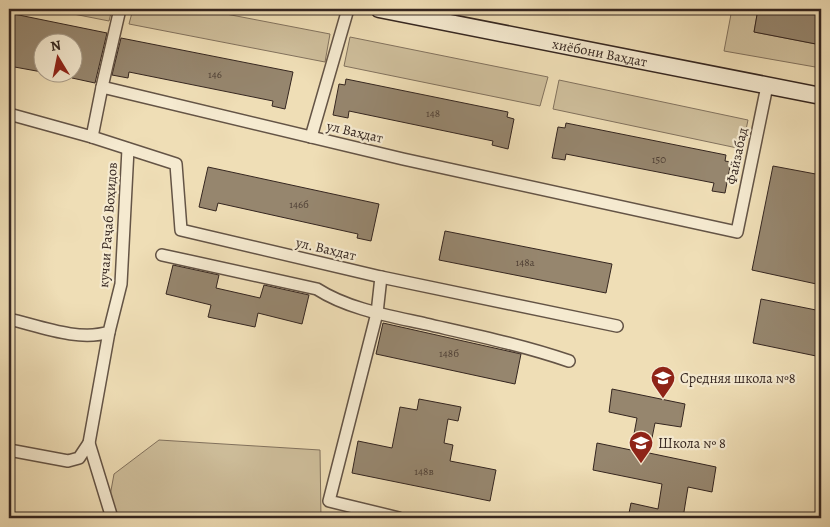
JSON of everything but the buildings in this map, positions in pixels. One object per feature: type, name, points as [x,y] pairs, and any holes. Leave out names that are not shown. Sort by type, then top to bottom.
[{"type":"main road","name":"хиёбони Ваҳдат","points":[[379,9],[821,96]]},
{"type":"street","points":[[9,114],[92,137],[120,9]]},
{"type":"street","points":[[310,137],[348,9]]},
{"type":"street","name":"Файзабад","points":[[737,232],[767,86]]},
{"type":"street","name":"ул Ваҳдат","points":[[102,87],[310,137],[737,232]]},
{"type":"street","name":"ул. Вахдат","points":[[92,137],[176,164],[180,230],[381,277],[617,326]]},
{"type":"street","name":"кучаи Раҷаб Воҳидов","points":[[89,443],[109,332],[121,284],[128,150]]},
{"type":"street","points":[[162,255],[317,289],[326,295],[377,313],[529,347],[569,361]]},
{"type":"street","points":[[381,277],[377,313],[329,501],[399,518]]},
{"type":"street","points":[[9,319],[74,334],[97,336],[109,332]]},
{"type":"street","points":[[9,450],[68,460],[79,458],[89,443]]},
{"type":"street","points":[[89,443],[112,518]]},
{"type":"shaded area","points":[[48,9],[112,9],[109,21]]},
{"type":"shaded area","points":[[133,9],[200,9],[330,34],[325,62],[129,24]]},
{"type":"shaded area","points":[[732,9],[758,9],[754,32],[821,45],[821,68],[724,51]]},
{"type":"shaded area","points":[[350,37],[548,77],[540,106],[344,66]]},
{"type":"shaded area","points":[[559,80],[748,120],[742,149],[553,109]]},
{"type":"shaded area","points":[[159,440],[320,450],[321,518],[106,518],[114,474]]},
{"type":"place","name":"Средняя школа №8","points":[[663,399]]},
{"type":"place","name":"Школа № 8","points":[[641,464]]}]
